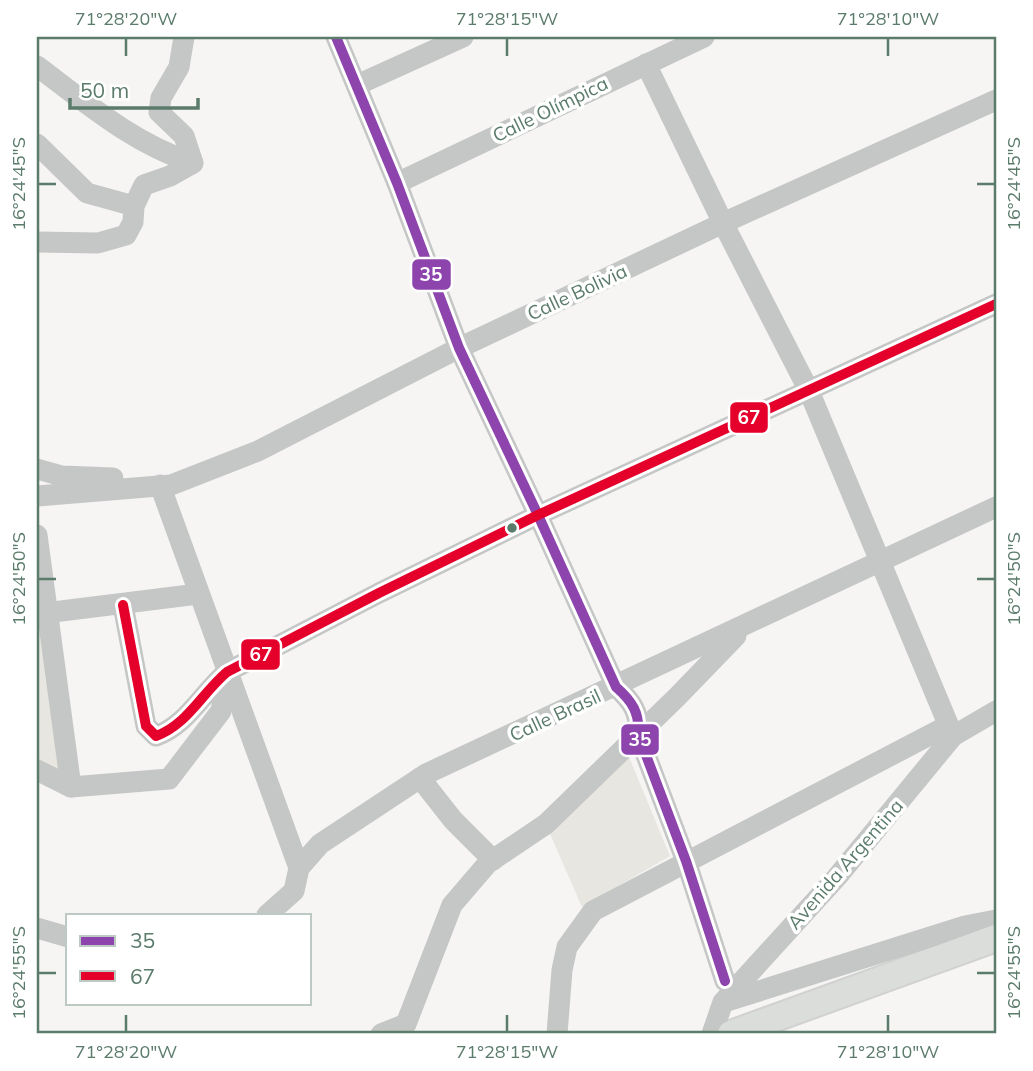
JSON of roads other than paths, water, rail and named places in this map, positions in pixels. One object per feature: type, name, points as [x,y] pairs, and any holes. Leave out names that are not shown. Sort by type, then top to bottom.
[{"type":"main road","points":[[731,1034],[996,938]]},
{"type":"street","points":[[184,37],[179,67],[161,98],[159,112],[184,136],[193,163]]},
{"type":"street","points":[[336,37],[397,183],[458,348],[616,687],[628,698],[639,719],[638,734],[686,861],[724,992],[965,926],[996,920]]},
{"type":"street","points":[[357,85],[463,37]]},
{"type":"street","name":"Calle Olímpica","points":[[397,183],[704,37]]},
{"type":"street","points":[[557,1034],[562,970],[567,947],[593,911],[686,861],[950,731],[809,391],[646,64]]},
{"type":"street","points":[[37,66],[110,121],[165,154],[193,163]]},
{"type":"street","name":"Calle Bolivia","points":[[37,496],[171,485],[258,451],[458,348],[723,223],[996,100]]},
{"type":"street","points":[[37,144],[87,193],[134,206]]},
{"type":"street","points":[[37,242],[98,243],[126,235],[133,222],[134,206],[144,186],[193,163]]},
{"type":"street","points":[[123,605],[146,726],[156,736],[170,731],[183,721],[206,692],[227,672],[379,593],[538,515],[996,304]]},
{"type":"street","points":[[37,469],[62,476],[133,479],[160,485],[299,868]]},
{"type":"street","name":"Calle Brasil","points":[[268,914],[294,891],[299,868],[320,844],[420,778],[996,507]]},
{"type":"street","points":[[37,535],[42,613],[71,787]]},
{"type":"street","points":[[42,613],[198,594]]},
{"type":"street","points":[[381,1034],[406,1024],[452,905],[493,860],[546,824],[747,625]]},
{"type":"street","points":[[37,770],[71,787],[169,779],[221,711],[227,672]]},
{"type":"street","name":"Avenida Argentina","points":[[712,1034],[724,992],[837,877],[950,731],[996,711]]},
{"type":"street","points":[[420,778],[453,820],[493,860]]},
{"type":"street","points":[[37,928],[66,936]]}]
